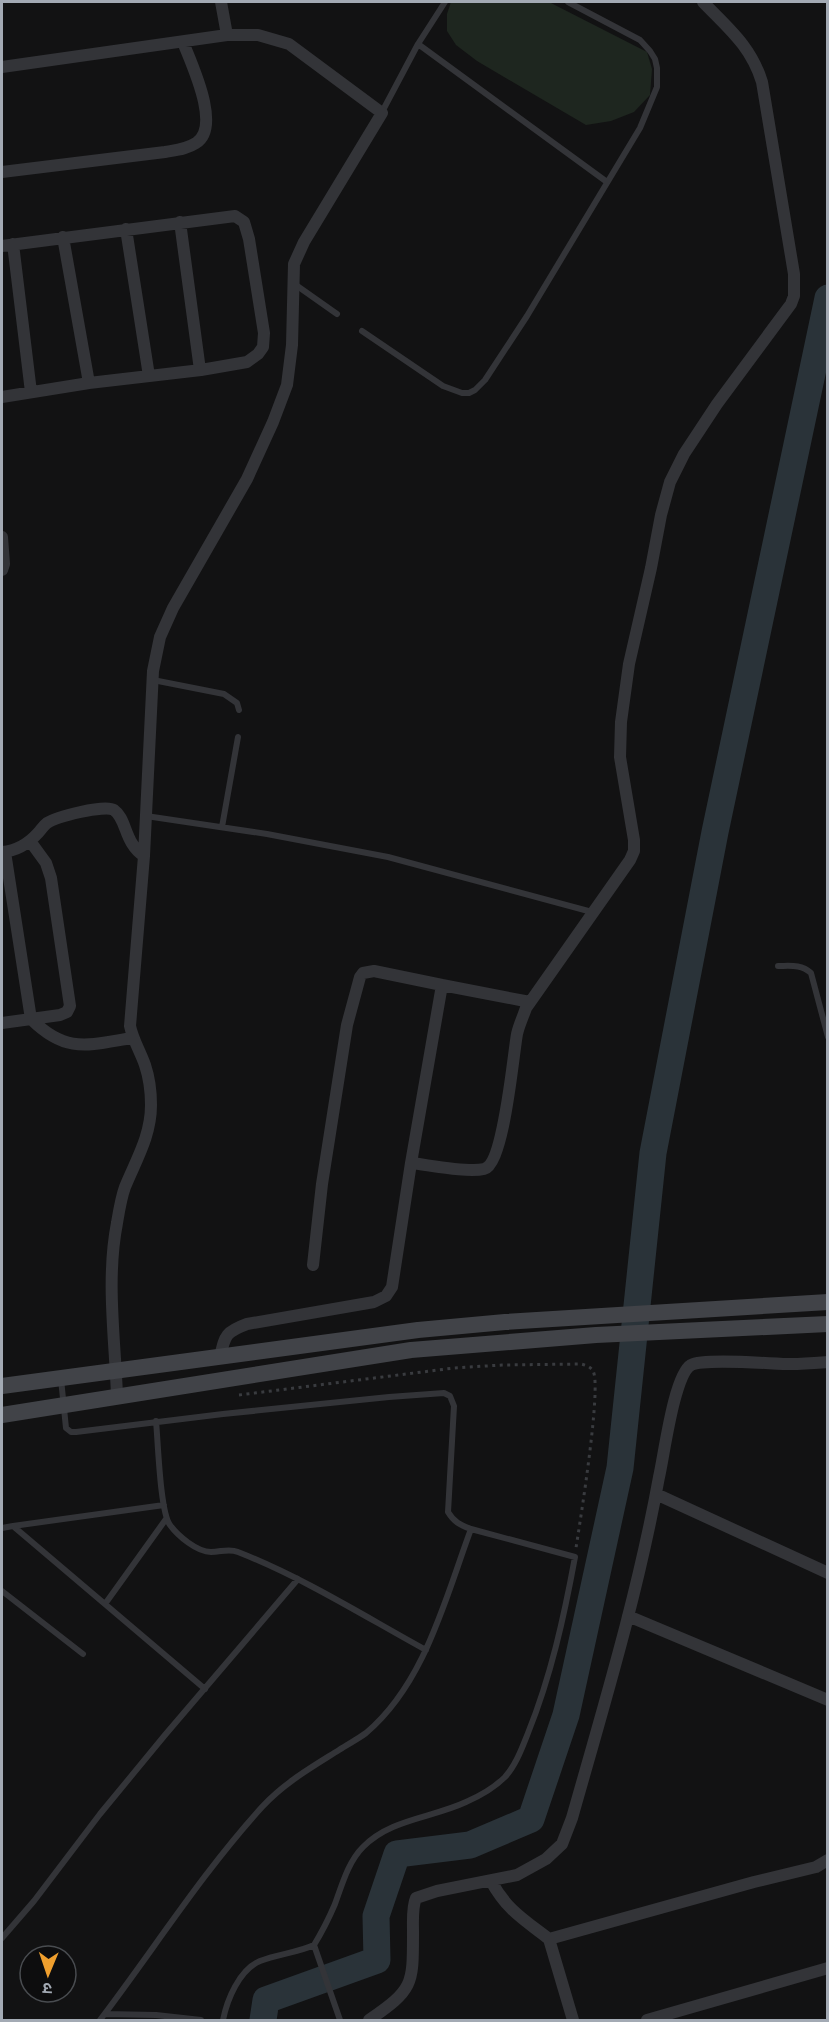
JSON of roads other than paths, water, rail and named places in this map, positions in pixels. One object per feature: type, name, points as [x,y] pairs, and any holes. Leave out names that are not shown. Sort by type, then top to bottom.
[{"type":"main road","points":[[2,1386],[418,1330],[505,1322],[828,1302]]},
{"type":"main road","points":[[2,1415],[411,1350],[596,1335],[828,1324]]},
{"type":"street","points":[[221,2],[227,35]]},
{"type":"street","points":[[411,1163],[471,1170],[486,1169],[493,1163],[497,1153],[518,1033],[525,1008],[630,860],[634,851],[620,757],[621,722],[629,664],[670,482],[684,454],[717,404],[794,297],[794,274],[757,64],[747,48],[704,2]]},
{"type":"street","points":[[2,67],[227,35],[258,35],[289,44],[381,113],[304,242],[294,264],[292,345],[287,385],[273,423],[247,479],[173,608],[160,637],[153,680],[144,856],[131,1015],[132,1038],[146,1070],[151,1106],[147,1138],[125,1189],[116,1224],[112,1298],[117,1396]]},
{"type":"street","points":[[2,172],[165,152],[182,149],[198,142],[205,131],[204,98],[183,42]]},
{"type":"street","points":[[2,397],[247,362],[263,347],[262,318],[244,222],[235,216],[7,245],[31,392]]},
{"type":"street","points":[[180,222],[200,370]]},
{"type":"street","points":[[126,229],[149,376]]},
{"type":"street","points":[[63,237],[89,383]]},
{"type":"street","points":[[2,537],[4,564],[2,570]]},
{"type":"street","points":[[132,1038],[86,1046],[75,1045],[44,1032],[31,1019],[3,852],[18,849],[30,841],[46,824],[54,820],[92,809],[105,808],[114,810],[119,816],[131,845],[144,856]]},
{"type":"street","points":[[2,1023],[60,1015],[67,1012],[70,1006],[51,878],[46,863],[30,841]]},
{"type":"street","points":[[312,1265],[347,1025],[363,973],[374,971],[530,1002]]},
{"type":"street","points":[[220,1357],[225,1336],[233,1329],[247,1324],[374,1302],[386,1296],[392,1287],[442,985]]},
{"type":"street","points":[[369,2020],[397,2001],[407,1988],[413,1965],[416,1898],[437,1891],[517,1875],[546,1859],[562,1844],[572,1818],[628,1616],[656,1494],[676,1392],[684,1371],[692,1364],[712,1362],[795,1364],[828,1362]]},
{"type":"street","points":[[656,1494],[828,1573]]},
{"type":"street","points":[[628,1616],[828,1700]]},
{"type":"street","points":[[549,1939],[754,1881],[816,1867],[828,1860]]},
{"type":"street","points":[[491,1881],[502,1900],[513,1912],[549,1939],[573,2020]]},
{"type":"street","points":[[647,2020],[828,1968]]},
{"type":"lane","points":[[381,113],[418,45],[445,2]]},
{"type":"lane","points":[[362,331],[443,386],[462,393],[475,390],[485,380],[527,316],[639,128],[655,94],[658,81],[657,68],[650,51],[640,40],[568,2]]},
{"type":"lane","points":[[418,45],[607,182]]},
{"type":"lane","points":[[292,283],[337,314]]},
{"type":"lane","points":[[153,680],[224,694],[237,703],[239,710]]},
{"type":"lane","points":[[222,827],[238,736]]},
{"type":"lane","points":[[146,816],[222,827],[388,857],[593,912]]},
{"type":"lane","points":[[778,966],[799,966],[811,973],[828,1037]]},
{"type":"lane","points":[[60,1379],[65,1424],[71,1432],[156,1421],[444,1393],[450,1396],[454,1417],[447,1512],[456,1523],[471,1529],[575,1557],[564,1618],[539,1706],[518,1758],[505,1777],[486,1792],[464,1804],[374,1836],[360,1849],[346,1872],[325,1927],[315,1945],[258,1962],[246,1971],[234,1989],[223,2020]]},
{"type":"lane","points":[[156,1421],[166,1519],[175,1531],[201,1550],[235,1551],[298,1579],[426,1650]]},
{"type":"lane","points":[[2,1528],[164,1505]]},
{"type":"lane","points":[[105,1604],[166,1519]]},
{"type":"lane","points":[[13,1526],[205,1689]]},
{"type":"lane","points":[[100,2020],[225,1850],[264,1806],[283,1787],[365,1734],[401,1695],[426,1650],[471,1529]]},
{"type":"lane","points":[[2,1938],[34,1901],[100,1814],[298,1579]]},
{"type":"lane","points":[[2,1591],[83,1654]]},
{"type":"lane","points":[[315,1945],[340,2020]]},
{"type":"lane","points":[[105,2014],[156,2015],[201,2020]]},
{"type":"waterway","points":[[263,2020],[266,2000],[377,1960],[376,1916],[397,1854],[470,1845],[531,1819],[566,1715],[620,1468],[653,1153],[715,832],[828,298]]}]
